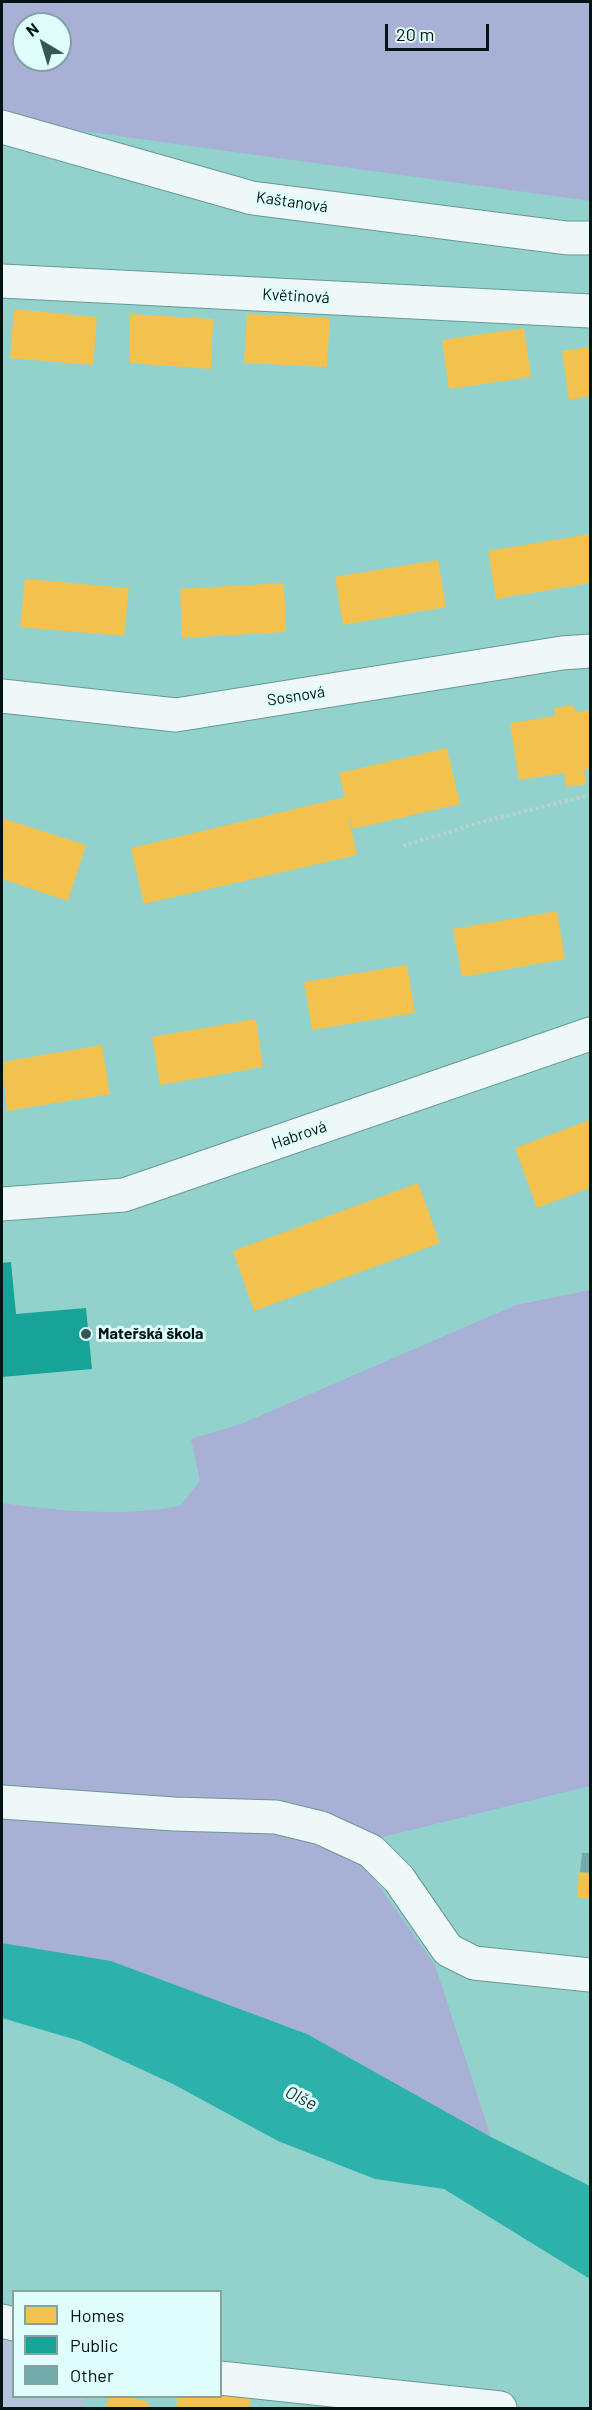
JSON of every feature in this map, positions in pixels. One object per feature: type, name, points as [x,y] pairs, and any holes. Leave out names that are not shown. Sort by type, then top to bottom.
[{"type":"street","name":"Kaštanová","points":[[2,127],[252,198],[567,238],[591,238]]},
{"type":"street","name":"Květinová","points":[[2,281],[591,311]]},
{"type":"street","name":"Sosnová","points":[[2,696],[176,715],[550,655],[591,651]]},
{"type":"street","name":"Habrová","points":[[2,1204],[124,1196],[591,1034]]},
{"type":"street","points":[[2,1802],[174,1815],[276,1816],[321,1828],[371,1851],[399,1879],[448,1950],[474,1963],[591,1975]]},
{"type":"street","points":[[222,2378],[500,2409]]},
{"type":"path","points":[[404,846],[478,823],[591,795]]},
{"type":"shaded area","points":[[2,2],[590,2],[590,201],[2,120]]},
{"type":"shaded area","points":[[590,1290],[590,1786],[350,1845],[435,1965],[491,2137],[307,2034],[111,1961],[2,1943],[2,1503],[91,1512],[135,1511],[180,1506],[200,1481],[191,1439],[241,1424],[516,1305]]},
{"type":"shaded area","points":[[2,2337],[12,2339],[12,2398],[86,2398],[82,2408],[2,2408]]},
{"type":"water","name":"Olše","points":[[2,1943],[111,1961],[307,2034],[491,2137],[590,2186],[590,2279],[444,2189],[375,2179],[278,2141],[173,2084],[80,2041],[2,2018]]},
{"type":"building: Homes","points":[[14,309],[97,317],[93,365],[10,358]]},
{"type":"building: Homes","points":[[130,314],[213,319],[211,369],[129,363]]},
{"type":"building: Homes","points":[[247,314],[330,318],[327,367],[244,363]]},
{"type":"building: Homes","points":[[524,328],[531,377],[449,389],[442,340]]},
{"type":"building: Homes","points":[[590,347],[590,396],[569,400],[562,351]]},
{"type":"building: Homes","points":[[590,534],[590,583],[496,599],[488,551]]},
{"type":"building: Homes","points":[[438,560],[446,607],[343,625],[335,577]]},
{"type":"building: Homes","points":[[25,579],[129,588],[124,636],[20,627]]},
{"type":"building: Homes","points":[[284,583],[286,632],[182,638],[180,589]]},
{"type":"building: Homes","points":[[573,705],[575,712],[590,710],[590,769],[584,770],[586,784],[566,787],[564,773],[519,780],[510,723],[555,716],[554,708]]},
{"type":"building: Homes","points":[[447,748],[460,804],[353,829],[347,809],[357,855],[144,904],[131,848],[345,797],[339,773]]},
{"type":"building: Homes","points":[[2,818],[86,845],[68,901],[2,879]]},
{"type":"building: Homes","points":[[557,911],[565,959],[462,977],[453,929]]},
{"type":"building: Homes","points":[[407,965],[415,1013],[312,1030],[304,982]]},
{"type":"building: Homes","points":[[256,1019],[263,1067],[160,1085],[152,1037]]},
{"type":"building: Homes","points":[[102,1045],[110,1094],[7,1111],[2,1062]]},
{"type":"building: Homes","points":[[590,1120],[590,1188],[537,1208],[515,1148]]},
{"type":"building: Homes","points":[[418,1183],[440,1243],[254,1311],[233,1251]]},
{"type":"building: Homes","points":[[579,1872],[590,1873],[590,1899],[577,1897]]},
{"type":"building: Homes","points":[[222,2393],[251,2396],[250,2408],[176,2408],[178,2398],[222,2398]]},
{"type":"building: Homes","points":[[108,2398],[134,2398],[149,2402],[148,2408],[106,2408]]},
{"type":"building: Public","points":[[11,1262],[16,1314],[86,1308],[92,1369],[2,1377],[2,1263]]},
{"type":"building: Other","points":[[582,1853],[590,1853],[590,1873],[580,1872]]},
{"type":"place","name":"Mateřská škola","points":[[86,1334]]}]
